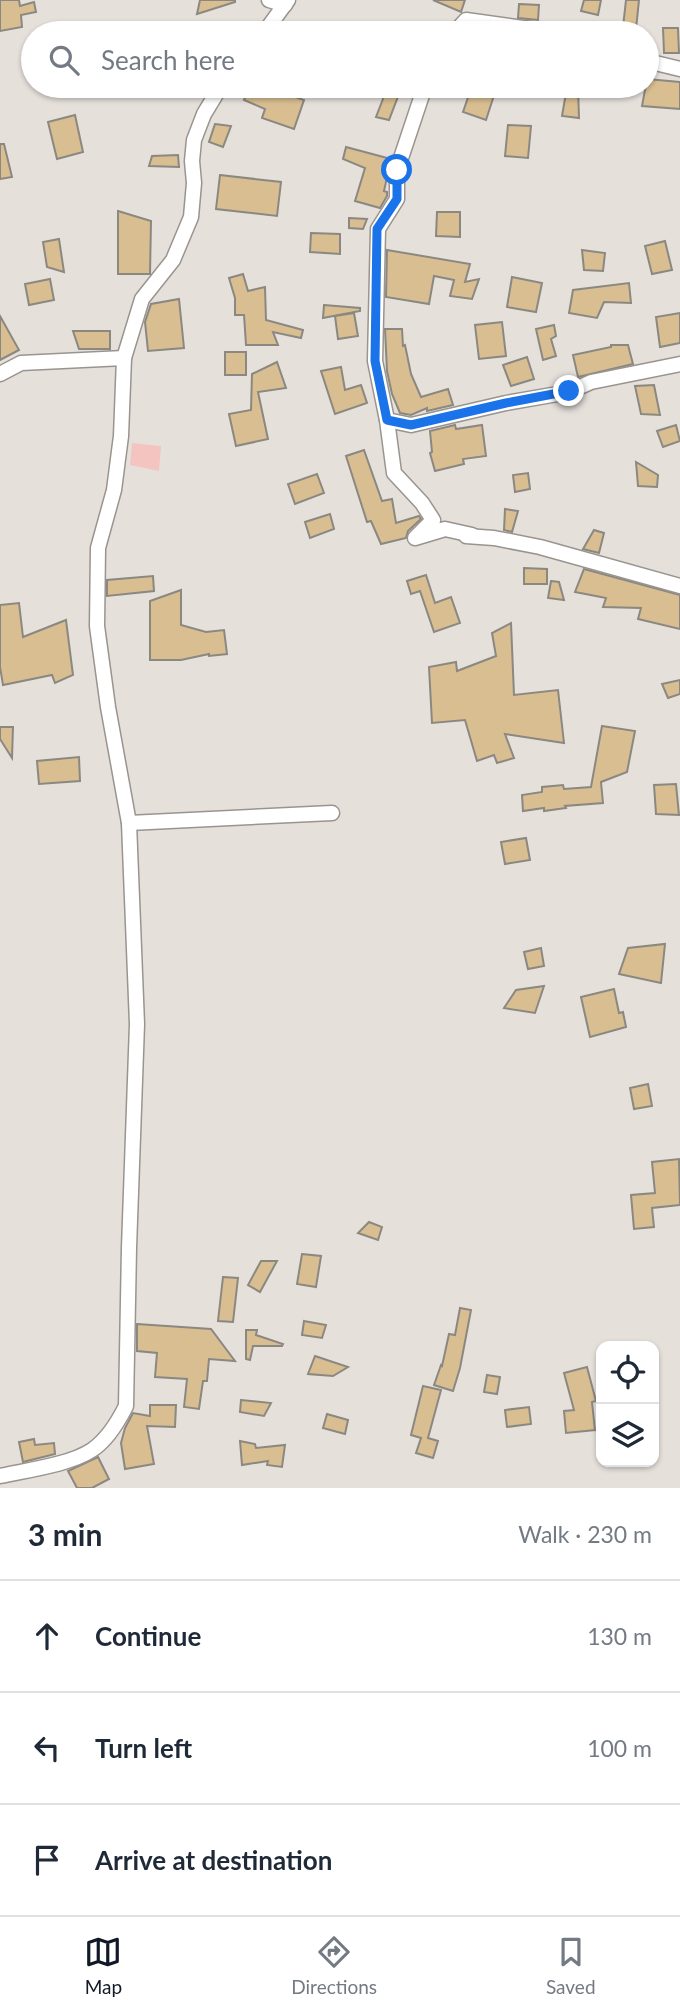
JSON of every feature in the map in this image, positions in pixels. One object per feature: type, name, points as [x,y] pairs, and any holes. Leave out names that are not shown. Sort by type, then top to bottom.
[{"type":"street","points":[[269,0],[286,3],[273,21]]},
{"type":"street","points":[[659,64],[680,69]]},
{"type":"street","points":[[0,1476],[55,1464],[92,1450],[115,1427],[126,1406],[137,1024],[128,823],[97,626],[98,548],[116,477],[121,436],[124,358],[142,299],[173,260],[191,217],[194,140],[214,98]]},
{"type":"street","points":[[421,98],[397,170],[397,199],[377,229],[375,361],[394,473],[422,503],[433,520],[415,538],[445,529],[466,536],[541,547],[680,586]]},
{"type":"street","points":[[0,374],[20,363],[124,358]]},
{"type":"street","points":[[387,420],[411,425],[569,391],[591,382],[680,364]]},
{"type":"street","points":[[128,823],[332,813]]},
{"type":"shaded area","points":[[132,443],[161,446],[159,471],[130,465]]},
{"type":"building","points":[[0,0],[19,0],[20,6],[34,2],[36,12],[21,15],[21,27],[0,31]]},
{"type":"building","points":[[200,0],[235,0],[235,2],[197,14]]},
{"type":"building","points":[[433,0],[465,0],[461,12]]},
{"type":"building","points":[[584,0],[601,0],[598,15],[581,11]]},
{"type":"building","points":[[626,0],[639,0],[637,21],[624,21]]},
{"type":"building","points":[[519,4],[539,5],[538,20],[518,18]]},
{"type":"building","points":[[663,28],[678,28],[679,53],[664,53]]},
{"type":"building","points":[[659,80],[680,82],[680,109],[642,106],[643,98],[659,98]]},
{"type":"building","points":[[383,98],[397,98],[389,120],[376,117]]},
{"type":"building","points":[[468,98],[493,98],[486,120],[463,112]]},
{"type":"building","points":[[565,98],[578,98],[579,118],[562,116]]},
{"type":"building","points":[[244,100],[304,100],[294,129],[262,118],[265,109]]},
{"type":"building","points":[[75,115],[83,152],[57,159],[48,122]]},
{"type":"building","points":[[215,124],[231,126],[223,147],[209,142]]},
{"type":"building","points":[[508,125],[531,126],[528,158],[505,156]]},
{"type":"building","points":[[0,144],[4,144],[12,177],[0,179]]},
{"type":"building","points":[[346,147],[391,159],[384,191],[387,196],[380,208],[355,201],[365,168],[343,159]]},
{"type":"building","points":[[178,155],[179,167],[149,166],[152,156]]},
{"type":"building","points":[[220,175],[281,182],[277,216],[216,209]]},
{"type":"building","points":[[118,211],[151,221],[150,274],[118,274]]},
{"type":"building","points":[[437,212],[460,212],[460,237],[436,236]]},
{"type":"building","points":[[349,218],[367,219],[363,229],[349,228]]},
{"type":"building","points":[[311,233],[340,234],[340,254],[310,252]]},
{"type":"building","points":[[59,239],[64,272],[47,267],[43,242]]},
{"type":"building","points":[[665,241],[672,270],[652,274],[645,246]]},
{"type":"building","points":[[387,250],[470,264],[465,282],[479,279],[472,299],[450,296],[454,280],[434,276],[429,304],[386,297]]},
{"type":"building","points":[[582,250],[605,253],[603,271],[584,270]]},
{"type":"building","points":[[243,274],[248,291],[265,287],[266,320],[303,330],[301,338],[273,332],[278,345],[246,345],[244,315],[235,315],[235,298],[229,278]]},
{"type":"building","points":[[512,277],[542,283],[536,312],[507,307]]},
{"type":"building","points":[[50,279],[54,300],[29,305],[25,284]]},
{"type":"building","points":[[629,283],[631,303],[604,302],[597,318],[569,313],[573,290]]},
{"type":"building","points":[[179,299],[184,348],[148,351],[145,322],[151,304]]},
{"type":"building","points":[[324,305],[360,308],[360,311],[323,318]]},
{"type":"building","points":[[354,313],[358,336],[338,339],[335,316]]},
{"type":"building","points":[[680,313],[680,343],[660,347],[656,317]]},
{"type":"building","points":[[0,316],[19,350],[0,360]]},
{"type":"building","points":[[502,322],[506,356],[479,359],[475,325]]},
{"type":"building","points":[[554,325],[556,336],[551,339],[556,356],[543,360],[536,329]]},
{"type":"building","points":[[385,329],[402,329],[403,346],[405,345],[411,374],[421,397],[448,389],[453,405],[427,411],[427,408],[411,415],[400,413],[387,371]]},
{"type":"building","points":[[73,331],[110,331],[110,349],[79,349]]},
{"type":"building","points":[[611,345],[628,345],[633,364],[578,377],[573,355]]},
{"type":"building","points":[[225,352],[246,352],[246,375],[225,375]]},
{"type":"building","points":[[527,357],[534,379],[511,386],[503,365]]},
{"type":"building","points":[[277,362],[286,388],[258,392],[268,439],[236,446],[229,414],[251,410],[252,374]]},
{"type":"building","points":[[341,367],[345,390],[361,385],[367,403],[335,414],[321,371]]},
{"type":"building","points":[[654,385],[660,415],[641,414],[635,386]]},
{"type":"building","points":[[455,425],[456,429],[482,425],[486,456],[463,459],[464,464],[435,471],[430,453],[430,431]]},
{"type":"building","points":[[676,425],[680,441],[663,447],[657,431]]},
{"type":"building","points":[[364,450],[382,501],[392,499],[396,523],[419,516],[421,519],[408,531],[406,538],[381,544],[371,521],[367,522],[346,456]]},
{"type":"building","points":[[636,462],[658,475],[657,487],[638,486]]},
{"type":"building","points":[[528,473],[530,489],[515,492],[513,475]]},
{"type":"building","points":[[317,474],[324,493],[295,504],[288,484]]},
{"type":"building","points":[[505,509],[518,511],[512,532],[504,530]]},
{"type":"building","points":[[330,514],[334,529],[310,538],[305,522]]},
{"type":"building","points":[[594,530],[604,533],[599,553],[583,549]]},
{"type":"building","points":[[524,568],[547,569],[547,584],[524,584]]},
{"type":"building","points":[[584,569],[680,595],[680,629],[638,619],[641,608],[603,607],[606,598],[575,592]]},
{"type":"building","points":[[426,575],[435,603],[451,597],[460,623],[434,632],[420,591],[411,594],[407,581]]},
{"type":"building","points":[[153,576],[154,591],[107,596],[107,580]]},
{"type":"building","points":[[551,581],[559,582],[564,600],[548,598]]},
{"type":"building","points":[[181,590],[181,625],[206,632],[224,630],[227,654],[209,654],[181,660],[150,660],[150,601]]},
{"type":"building","points":[[19,603],[23,637],[66,620],[73,675],[55,683],[52,675],[3,685],[0,667],[0,605]]},
{"type":"building","points":[[511,623],[514,695],[558,690],[564,743],[505,734],[514,758],[497,763],[494,755],[477,761],[465,720],[432,723],[429,667],[456,662],[457,671],[496,656],[492,633]]},
{"type":"building","points":[[680,680],[680,694],[668,698],[662,684]]},
{"type":"building","points":[[602,726],[635,731],[627,772],[601,782],[603,803],[523,811],[522,795],[542,792],[542,787],[591,787]]},
{"type":"building","points":[[0,727],[13,727],[12,758],[0,739]]},
{"type":"building","points":[[79,757],[80,781],[39,784],[37,761]]},
{"type":"building","points":[[676,784],[679,815],[656,814],[654,785]]},
{"type":"building","points":[[526,838],[530,860],[505,864],[501,842]]},
{"type":"building","points":[[665,944],[661,983],[619,974],[628,948]]},
{"type":"building","points":[[541,948],[544,966],[528,969],[524,952]]},
{"type":"building","points":[[544,986],[535,1013],[504,1008],[516,990]]},
{"type":"building","points":[[614,989],[619,1013],[623,1012],[626,1027],[590,1037],[581,997]]},
{"type":"building","points":[[648,1084],[652,1106],[634,1109],[630,1088]]},
{"type":"building","points":[[679,1159],[680,1205],[652,1208],[654,1227],[634,1229],[631,1195],[655,1193],[652,1162]]},
{"type":"building","points":[[369,1222],[382,1227],[378,1240],[358,1233]]},
{"type":"building","points":[[302,1254],[321,1256],[316,1287],[297,1284]]},
{"type":"building","points":[[261,1261],[277,1261],[260,1292],[248,1285]]},
{"type":"building","points":[[223,1277],[238,1278],[233,1322],[218,1321]]},
{"type":"building","points":[[460,1308],[471,1310],[453,1391],[434,1385],[442,1366],[449,1334],[455,1335]]},
{"type":"building","points":[[304,1321],[326,1325],[322,1338],[302,1335]]},
{"type":"building","points":[[137,1324],[211,1329],[235,1361],[209,1359],[207,1381],[203,1381],[199,1409],[184,1407],[187,1379],[155,1377],[157,1353],[137,1351]]},
{"type":"building","points":[[246,1330],[257,1330],[256,1335],[283,1344],[253,1346],[250,1360],[246,1359]]},
{"type":"building","points":[[315,1356],[348,1367],[333,1376],[308,1374]]},
{"type":"building","points":[[587,1367],[596,1401],[592,1402],[595,1430],[566,1433],[564,1411],[574,1410],[564,1373]]},
{"type":"building","points":[[487,1375],[500,1377],[497,1394],[484,1392]]},
{"type":"building","points":[[423,1386],[441,1390],[428,1438],[438,1441],[433,1458],[416,1453],[421,1438],[411,1435]]},
{"type":"building","points":[[241,1400],[271,1403],[264,1416],[240,1412]]},
{"type":"building","points":[[150,1405],[176,1405],[175,1427],[147,1426],[154,1464],[125,1469],[121,1443],[125,1428],[133,1413],[150,1416]]},
{"type":"building","points":[[529,1407],[531,1424],[507,1427],[505,1410]]},
{"type":"building","points":[[327,1414],[348,1420],[345,1434],[323,1428]]},
{"type":"building","points":[[34,1439],[35,1445],[54,1443],[55,1454],[23,1462],[19,1442]]},
{"type":"building","points":[[240,1441],[255,1444],[256,1448],[285,1445],[282,1467],[267,1465],[268,1461],[242,1465]]},
{"type":"building","points":[[98,1457],[109,1479],[92,1488],[77,1488],[68,1471]]},
{"type":"route","points":[[397,170],[397,199],[377,229],[375,361],[387,420],[411,425],[569,391]]}]
